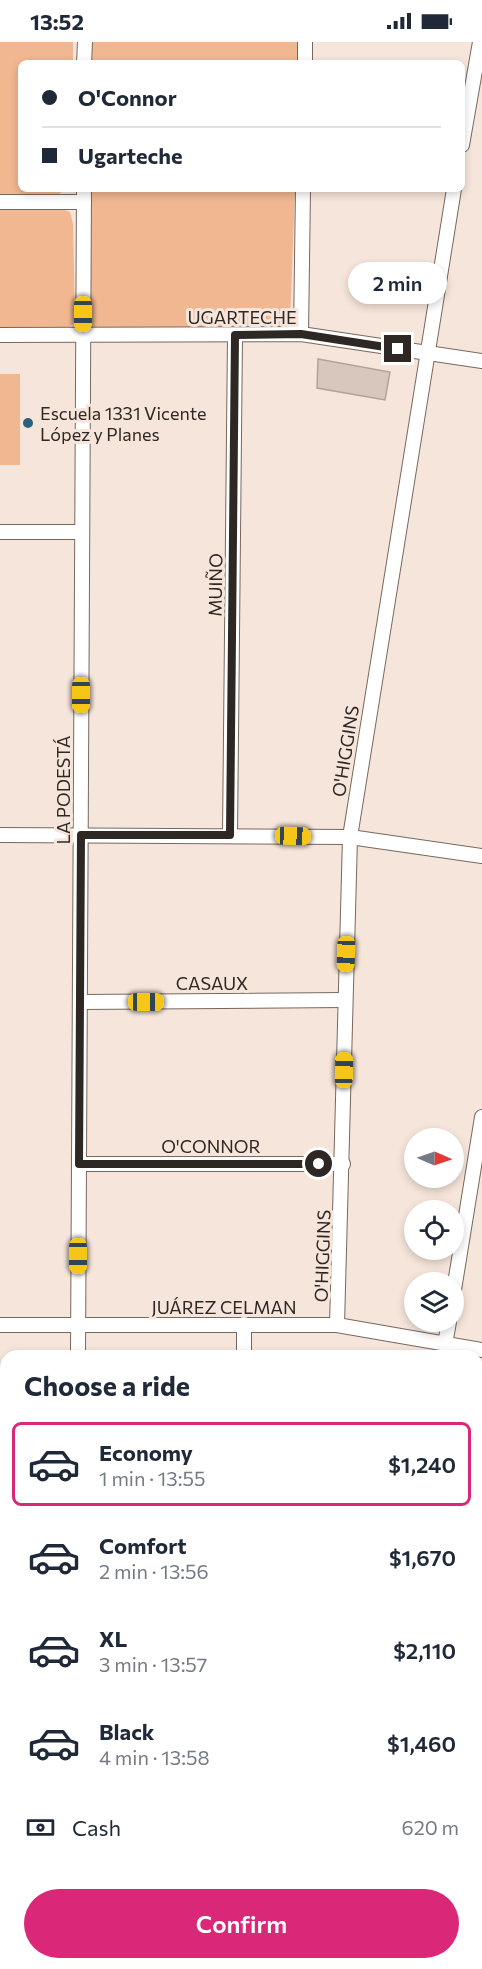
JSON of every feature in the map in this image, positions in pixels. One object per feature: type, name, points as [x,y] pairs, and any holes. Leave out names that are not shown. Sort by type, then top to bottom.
[{"type":"street","points":[[84,60],[85,42]]},
{"type":"street","points":[[305,42],[305,60]]},
{"type":"street","points":[[465,128],[480,42]]},
{"type":"street","points":[[301,334],[303,192]]},
{"type":"street","name":"O'HIGGINS","points":[[338,1325],[350,837],[453,192]]},
{"type":"street","points":[[0,202],[84,195]]},
{"type":"street","name":"LA PODESTÁ","points":[[78,1350],[84,195]]},
{"type":"street","name":"UGARTECHE","points":[[0,335],[301,334],[482,361]]},
{"type":"street","name":"MUIÑO","points":[[230,835],[235,335]]},
{"type":"street","points":[[0,532],[82,532]]},
{"type":"street","points":[[0,835],[350,837],[482,856]]},
{"type":"street","name":"CASAUX","points":[[80,1002],[345,1000]]},
{"type":"street","points":[[457,1272],[482,1117]]},
{"type":"street","name":"O'CONNOR","points":[[79,1164],[343,1164]]},
{"type":"street","points":[[244,1324],[244,1350]]},
{"type":"street","name":"JUÁREZ CELMAN","points":[[0,1325],[338,1325],[482,1350]]},
{"type":"street","points":[[445,1344],[447,1332]]},
{"type":"shaded area","points":[[0,42],[73,42],[73,60],[18,60],[18,192],[62,192],[57,195],[0,195]]},
{"type":"shaded area","points":[[90,42],[298,42],[298,60],[89,60]]},
{"type":"shaded area","points":[[88,192],[295,192],[290,324],[286,329],[95,329],[89,326]]},
{"type":"shaded area","points":[[0,207],[57,207],[70,212],[73,224],[75,315],[73,324],[66,329],[0,329]]},
{"type":"shaded area","points":[[0,374],[20,374],[20,465],[0,465]]},
{"type":"building","points":[[318,359],[390,372],[385,400],[317,388]]},
{"type":"place","name":"Escuela 1331 Vicente López y Planes","points":[[28,423]]},
{"type":"route","points":[[319,1164],[79,1164],[81,835],[230,835],[235,335],[301,334],[398,349]]}]
